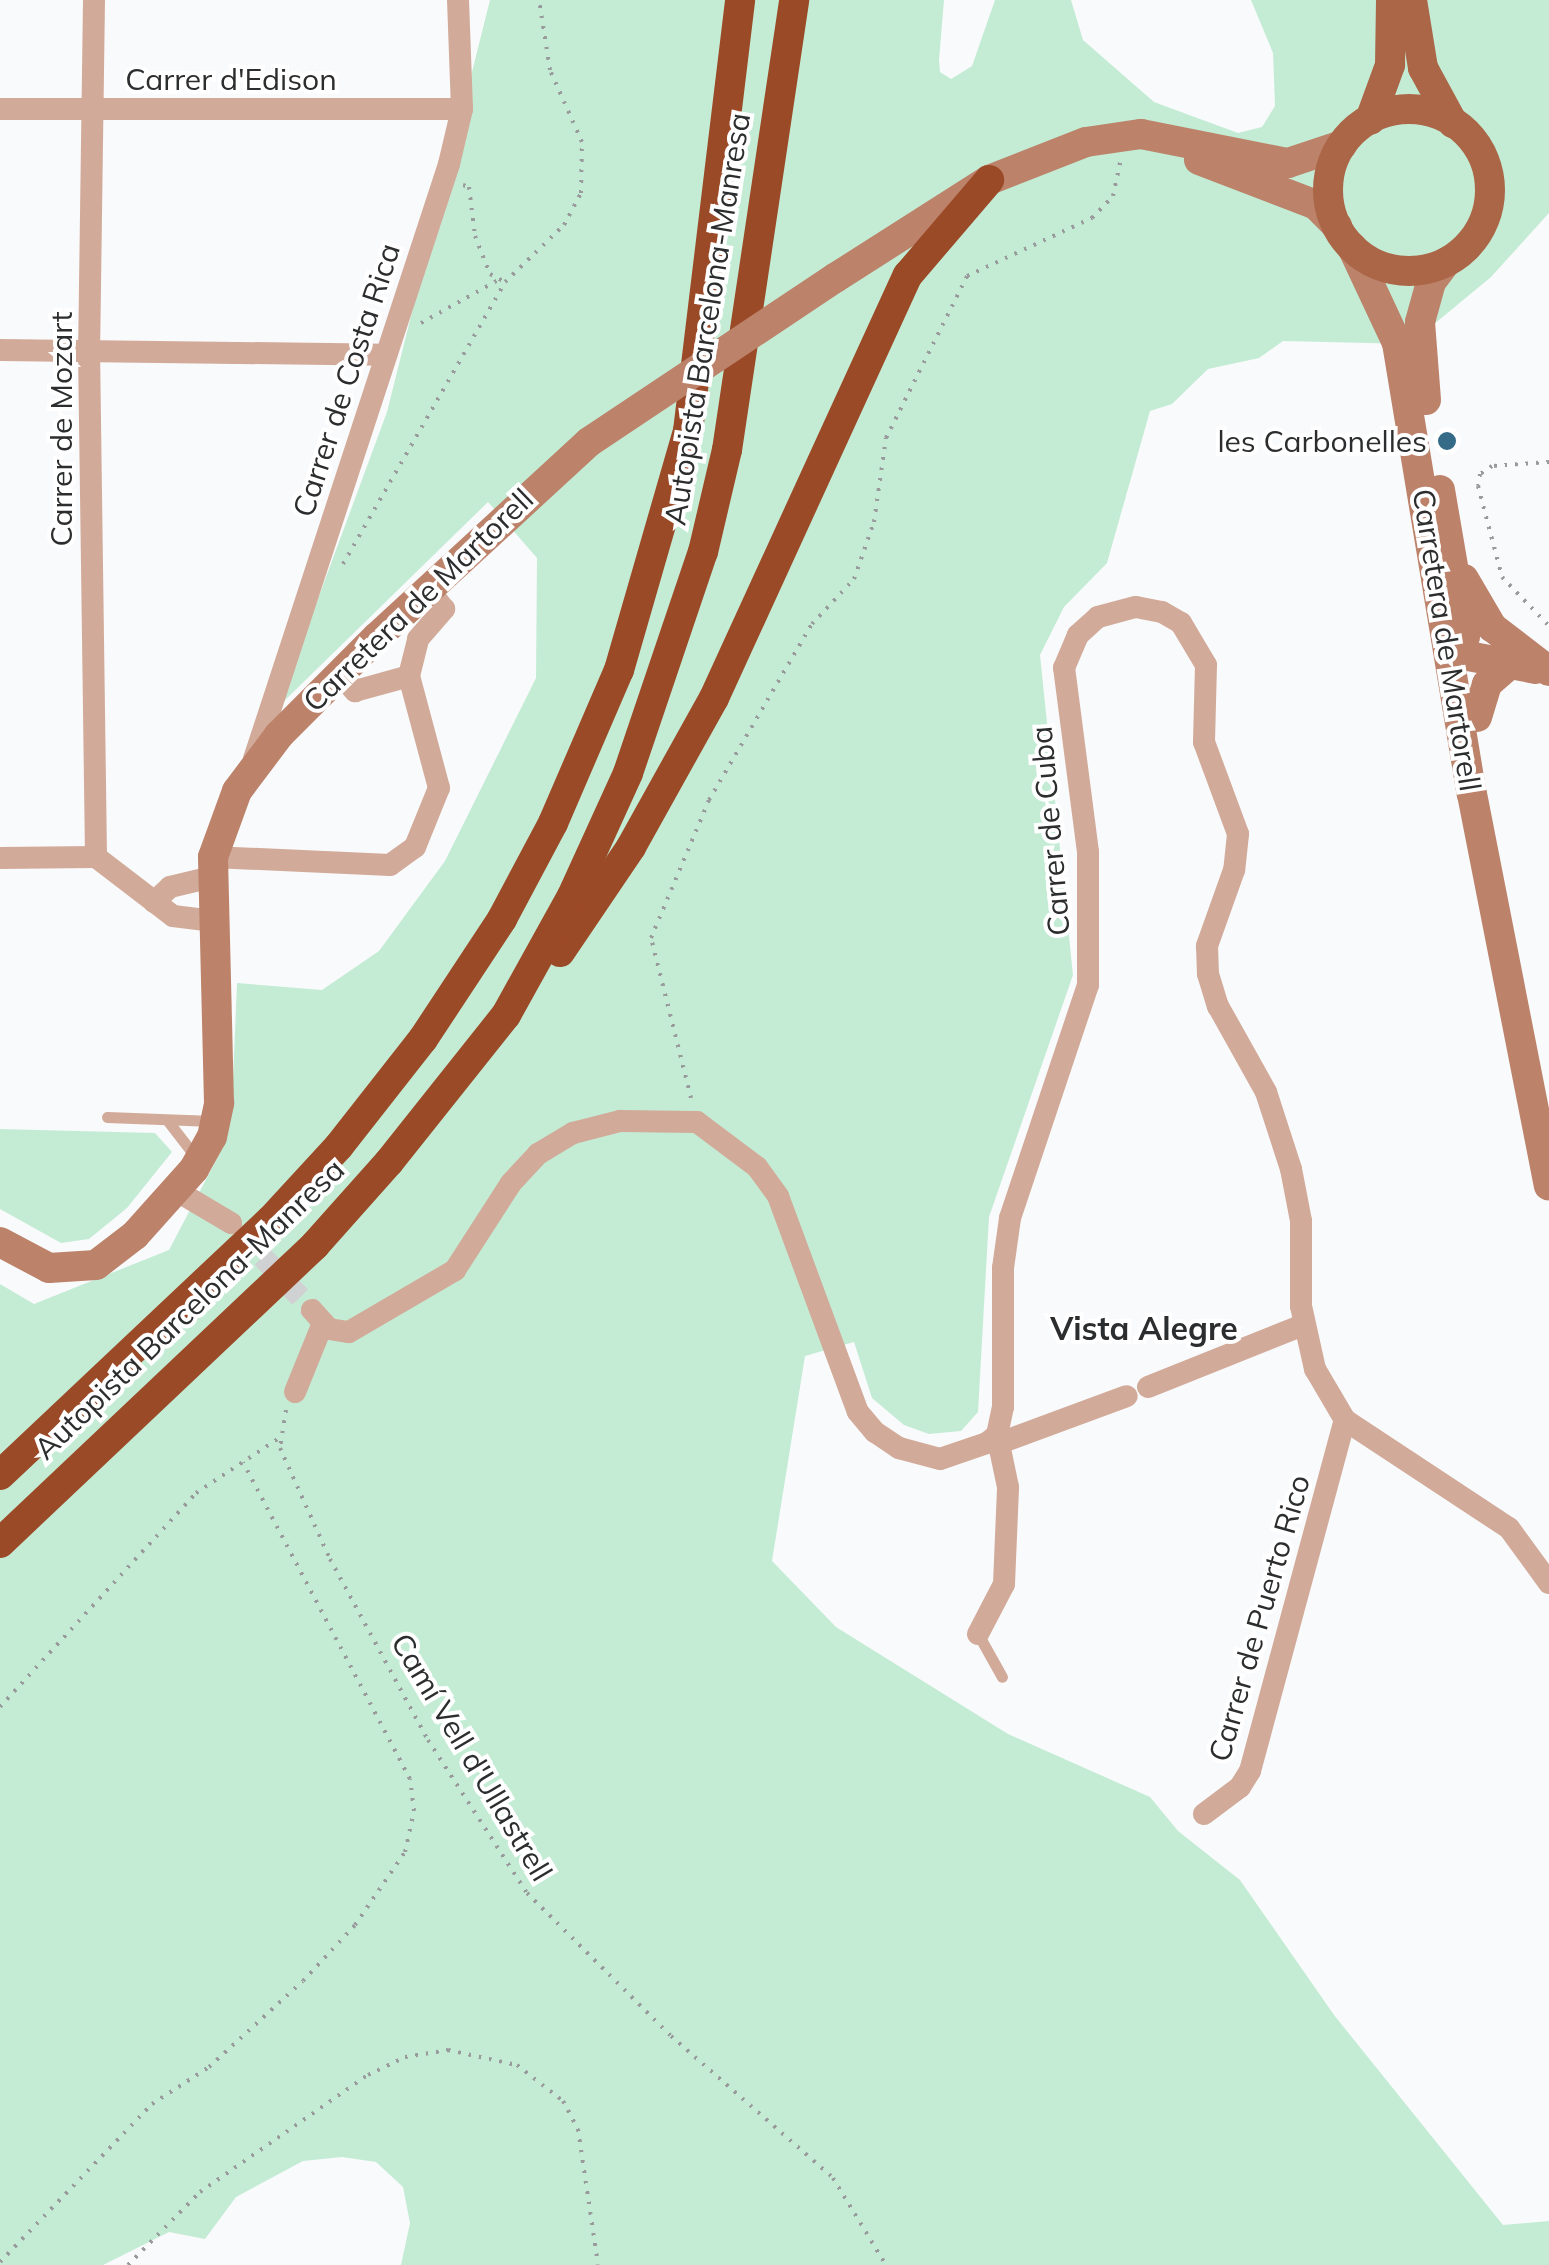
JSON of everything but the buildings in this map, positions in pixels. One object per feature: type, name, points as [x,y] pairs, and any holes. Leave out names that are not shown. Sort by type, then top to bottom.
[{"type":"highway","name":"Autopista Barcelona-Manresa","points":[[0,1476],[271,1220],[423,1038],[502,919],[553,823],[619,670],[688,431],[740,0]]},
{"type":"highway","name":"Autopista Barcelona-Manresa","points":[[0,1543],[315,1245],[443,1100],[506,1015],[572,896],[628,773],[703,552],[727,450],[794,0]]},
{"type":"highway","points":[[506,1015],[566,945],[632,847],[714,698],[908,275],[990,180]]},
{"type":"main road","points":[[1370,120],[1390,65],[1392,0]]},
{"type":"main road","points":[[1412,0],[1422,68],[1453,122],[1480,151],[1490,200],[1476,236],[1446,262],[1392,269],[1345,236],[1329,190],[1342,145],[1370,120],[1408,109],[1453,122]]},
{"type":"street","name":"Carrer de Mozart","points":[[94,0],[89,348],[96,858]]},
{"type":"street","name":"Carrer de Costa Rica","points":[[249,772],[444,176],[462,109],[458,0]]},
{"type":"street","name":"Carrer d'Edison","points":[[0,109],[462,109]]},
{"type":"street","name":"Carretera de Martorell","points":[[0,1242],[48,1268],[84,1269],[121,1248],[177,1191],[199,1161],[216,1121],[221,1079],[213,867],[249,772],[340,674],[590,442],[990,180],[1123,135],[1164,136],[1288,163],[1342,145]]},
{"type":"street","points":[[1164,136],[1185,155],[1316,206],[1345,236]]},
{"type":"street","name":"Carretera de Martorell","points":[[1345,236],[1397,343],[1440,607],[1549,1185]]},
{"type":"street","name":"Carretera de Martorell","points":[[1446,262],[1428,292],[1420,348],[1505,902],[1501,921]]},
{"type":"street","points":[[0,350],[89,348],[385,356]]},
{"type":"street","points":[[1454,553],[1492,627],[1549,672]]},
{"type":"street","points":[[154,902],[170,887],[213,867],[390,865],[414,847],[439,788],[410,676],[418,639],[444,609],[428,589]]},
{"type":"street","name":"Carrer de Cuba","points":[[978,1634],[1004,1584],[1008,1487],[999,1439],[1010,1218],[1077,1032],[1088,985],[1088,852],[1064,668],[1078,635],[1098,617],[1136,606],[1181,623],[1206,665],[1202,731],[1238,834],[1234,870],[1206,946],[1208,974],[1218,1006],[1266,1092],[1291,1169],[1301,1221],[1303,1325],[1315,1369],[1346,1420],[1508,1528],[1549,1584]]},
{"type":"street","points":[[1440,607],[1468,656],[1513,661],[1549,672]]},
{"type":"street","points":[[1478,717],[1487,684],[1513,661]]},
{"type":"street","points":[[340,674],[355,691],[410,676]]},
{"type":"street","points":[[0,858],[96,858],[173,916],[214,921]]},
{"type":"street","points":[[296,1392],[318,1316],[339,1334],[349,1332],[455,1270],[511,1182],[538,1154],[574,1133],[620,1121],[697,1122],[757,1167],[778,1196],[858,1412],[876,1432],[899,1448],[940,1460],[1137,1392],[1303,1325]]},
{"type":"street","points":[[177,1191],[231,1223]]},
{"type":"street","name":"Carrer de Puerto Rico","points":[[1204,1814],[1240,1788],[1250,1770],[1346,1420]]},
{"type":"lane","points":[[108,1117],[216,1121]]},
{"type":"lane","points":[[167,1120],[199,1161]]},
{"type":"lane","points":[[978,1634],[1002,1677]]},
{"type":"path","points":[[415,325],[502,280],[564,225],[581,193],[582,142],[550,70],[539,0]]},
{"type":"path","points":[[697,1122],[651,938],[664,898],[709,800],[803,640],[854,579],[874,522],[886,438],[967,276],[1092,218],[1117,184],[1123,135]]},
{"type":"path","points":[[444,176],[469,188],[475,236],[490,274],[502,280]]},
{"type":"path","points":[[342,567],[502,280]]},
{"type":"path","points":[[1549,462],[1492,466],[1480,474],[1478,486],[1502,576],[1549,626]]},
{"type":"path","points":[[0,1707],[161,1528],[279,1438],[296,1392]]},
{"type":"path","name":"Camí Vell d'Ullastrell","points":[[279,1438],[316,1530],[402,1692],[527,1893],[671,2036],[833,2178],[886,2265]]},
{"type":"path","points":[[0,2262],[152,2104],[208,2067],[302,1981],[355,1925],[405,1852],[414,1811],[410,1778],[243,1462]]},
{"type":"path","points":[[128,2265],[200,2192],[368,2075],[411,2055],[448,2050],[517,2065],[564,2101],[578,2129],[598,2265]]},
{"type":"green space","points":[[490,0],[944,0],[940,72],[951,79],[972,66],[995,0],[1071,0],[1083,40],[1154,102],[1238,133],[1262,127],[1275,106],[1273,53],[1251,0],[1549,0],[1549,213],[1491,277],[1410,344],[1283,341],[1259,358],[1208,369],[1172,404],[1150,411],[1107,563],[1064,607],[1040,655],[1073,975],[989,1217],[978,1412],[961,1431],[929,1434],[904,1425],[872,1398],[854,1342],[805,1356],[772,1561],[836,1627],[1008,1734],[1150,1797],[1178,1831],[1240,1880],[1334,2015],[1503,2225],[1549,2221],[1549,2265],[401,2265],[410,2223],[403,2187],[376,2162],[342,2157],[303,2161],[236,2197],[205,2239],[169,2232],[103,2265],[0,2265],[0,1284],[34,1304],[169,1250],[223,1147],[232,1105],[237,983],[322,990],[379,951],[445,861],[536,678],[537,558],[488,502],[278,707],[387,412]]},
{"type":"green space","points":[[0,1129],[155,1133],[172,1152],[127,1208],[89,1239],[61,1243],[0,1209]]},
{"type":"tunnel","points":[[240,1233],[312,1310]]},
{"type":"place","name":"les Carbonelles","points":[[1447,441]]},
{"type":"district","name":"Vista Alegre","points":[[1144,1328]]}]
